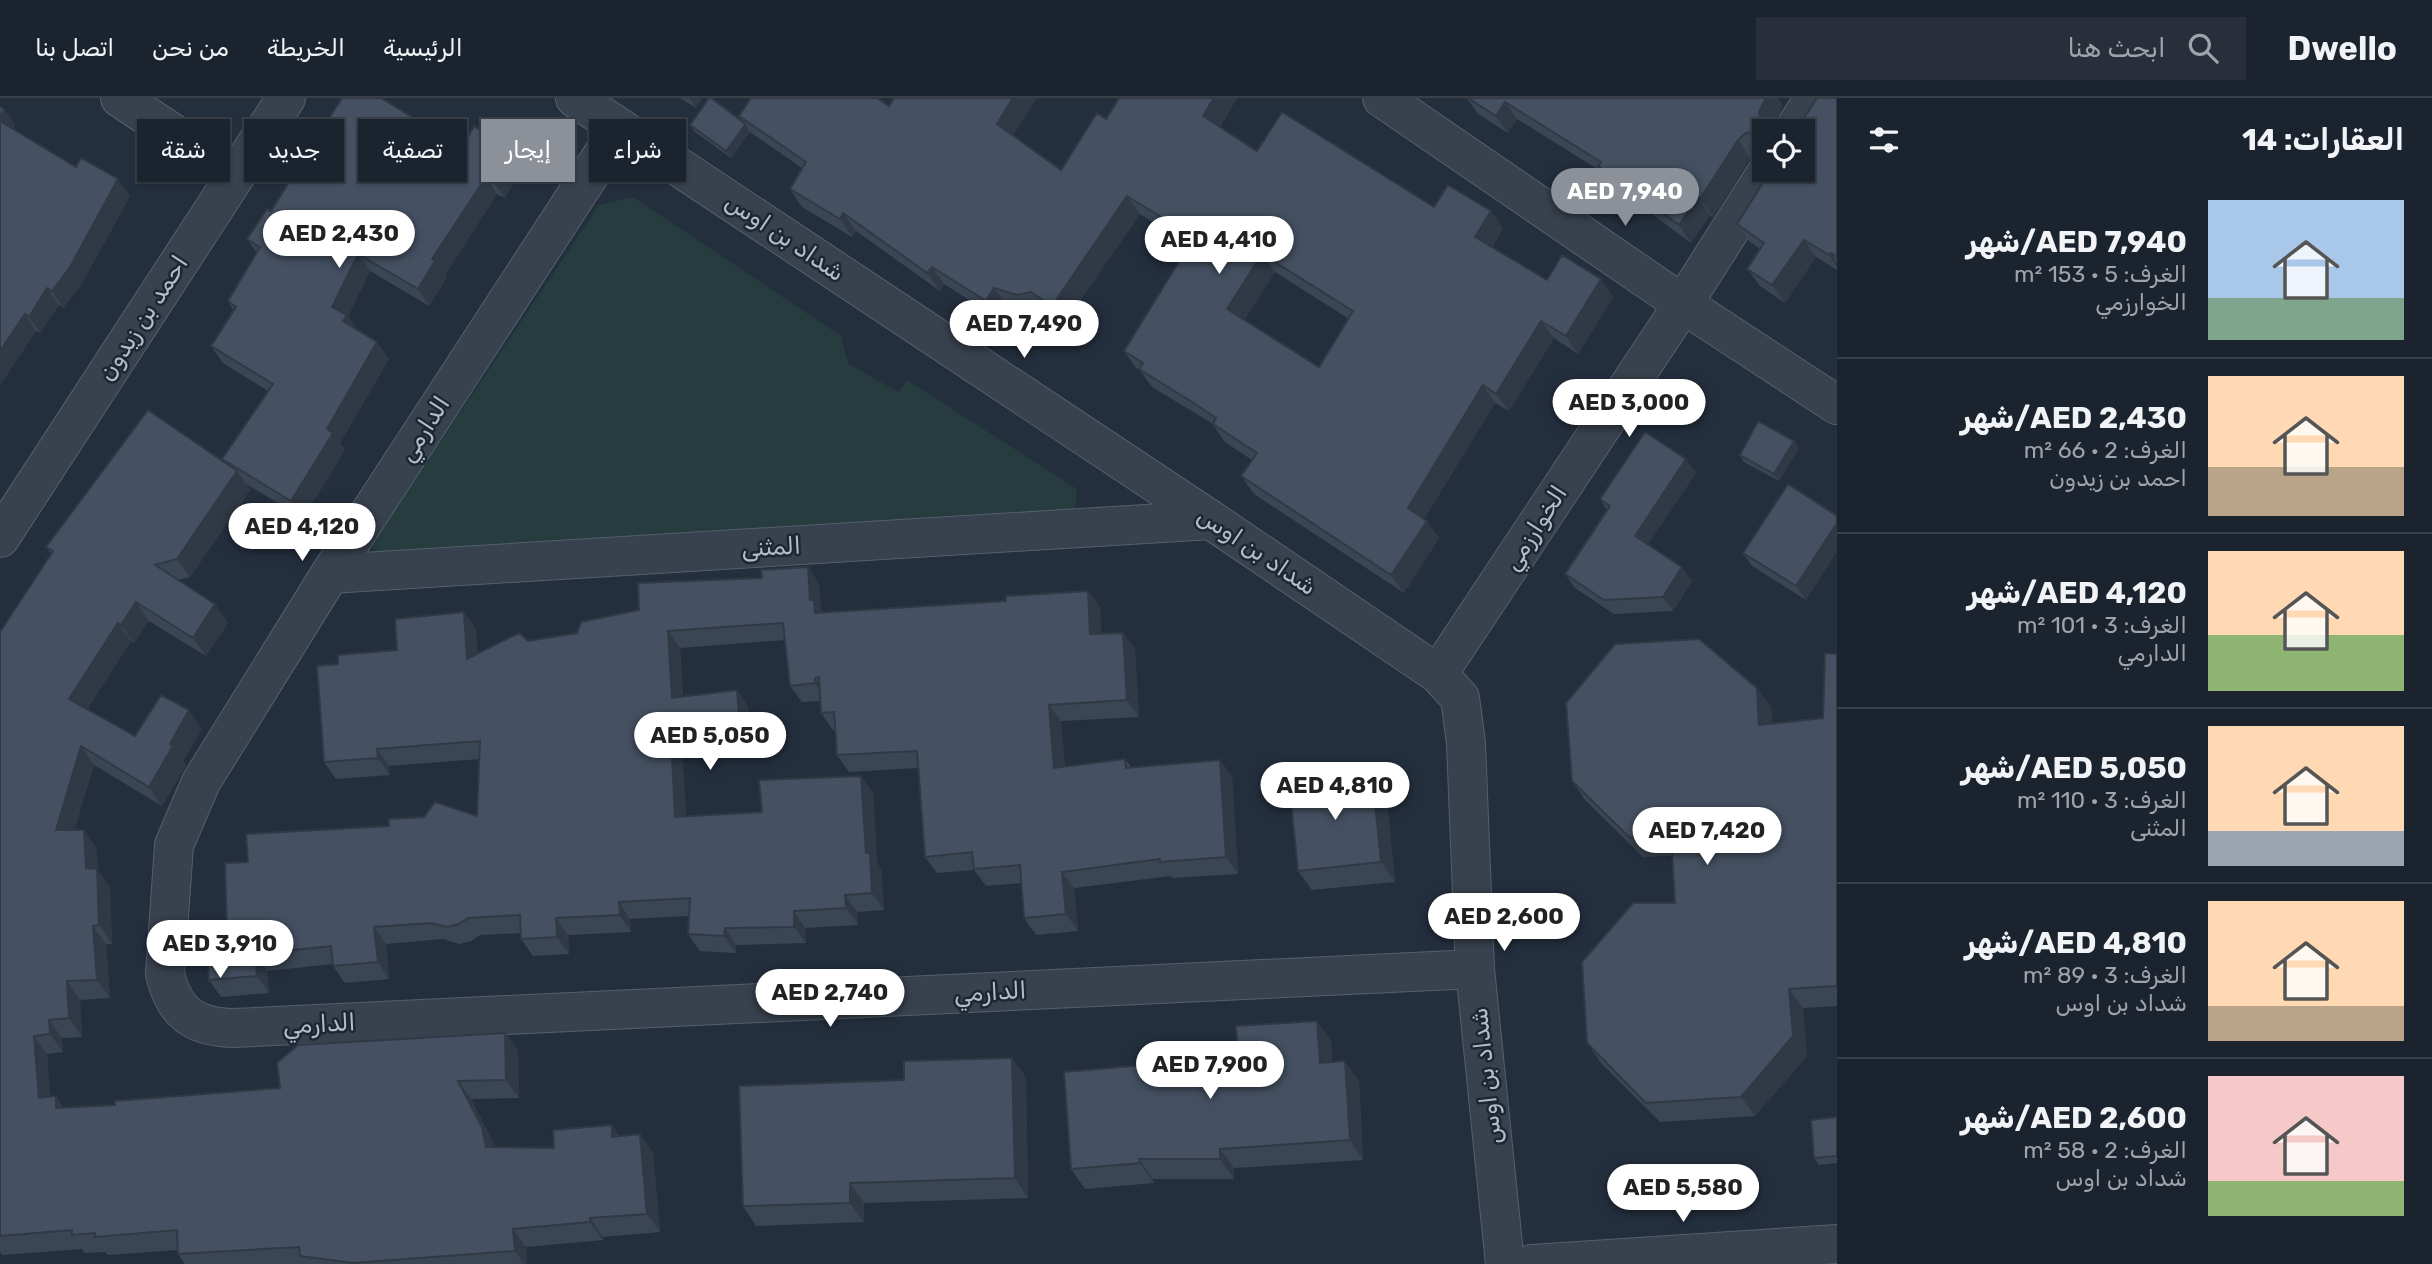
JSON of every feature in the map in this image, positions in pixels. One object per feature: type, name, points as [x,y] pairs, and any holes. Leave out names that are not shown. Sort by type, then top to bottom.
[{"type":"street","points":[[120,98],[236,175]]},
{"type":"street","name":"احمد بن زيدون","points":[[0,538],[286,98]]},
{"type":"street","name":"شداد بن اوس","points":[[575,98],[606,119]]},
{"type":"street","points":[[1382,98],[1683,304],[1837,405]]},
{"type":"street","points":[[1801,119],[1814,98]]},
{"type":"street","name":"شداد بن اوس","points":[[686,172],[1438,674],[1460,698],[1466,743],[1475,969],[1506,1264]]},
{"type":"street","name":"الدارمي","points":[[589,176],[330,574],[201,782],[174,845],[165,974],[169,992],[180,1009],[195,1021],[214,1027],[233,1028],[1475,969]]},
{"type":"street","name":"الخوارزمي","points":[[1438,674],[1683,304],[1760,182]]},
{"type":"street","name":"المثنى","points":[[330,574],[1211,520]]},
{"type":"street","points":[[1532,1264],[1837,1244]]},
{"type":"green space","points":[[633,197],[841,336],[848,363],[898,392],[907,380],[1077,489],[1074,518],[393,560],[370,547],[599,205]]},
{"type":"building","points":[[342,98],[381,98],[415,119],[358,119],[358,182],[467,182],[467,139],[474,126],[481,130],[483,182],[432,259],[435,261],[418,289],[358,254],[332,307],[347,315],[343,321],[377,342],[327,429],[333,433],[291,501],[222,459],[273,384],[211,346],[236,307],[228,301],[260,247],[247,239],[267,209],[271,211],[289,182],[344,182],[344,119],[329,119]]},
{"type":"building","points":[[709,98],[745,125],[726,151],[690,125]]},
{"type":"building","points":[[751,98],[877,98],[889,106],[894,98],[1013,98],[997,124],[1061,170],[1097,113],[1106,119],[1119,98],[1214,98],[1203,116],[1257,151],[1282,112],[1434,207],[1448,185],[1491,211],[1475,237],[1547,280],[1562,255],[1601,279],[1566,336],[1541,321],[1496,394],[1483,385],[1408,508],[1427,521],[1391,575],[1241,476],[1257,453],[1213,424],[1216,418],[1139,369],[1143,363],[1124,351],[1194,237],[1127,196],[1052,306],[1031,292],[1017,295],[994,288],[986,301],[932,267],[927,273],[843,213],[840,219],[790,189],[806,162],[739,116]],"holes":[[[1262,254],[1353,311],[1319,367],[1227,309]]]},
{"type":"building","points":[[1468,98],[1766,98],[1759,112],[1761,119],[1752,119],[1752,132],[1738,140],[1700,199],[1698,197],[1679,225],[1598,166],[1601,162],[1505,102],[1496,116]]},
{"type":"building","points":[[1817,98],[1837,98],[1837,257],[1804,240],[1772,285],[1747,269],[1764,243],[1737,224],[1763,182],[1815,182],[1815,119],[1804,119]]},
{"type":"building","points":[[0,121],[76,167],[81,158],[118,179],[70,267],[52,291],[47,288],[29,317],[25,314],[0,351]]},
{"type":"building","points":[[148,410],[237,471],[177,559],[155,565],[215,604],[193,638],[136,602],[121,625],[118,623],[69,699],[135,736],[161,695],[189,710],[170,744],[173,746],[149,787],[81,746],[56,830],[84,830],[86,868],[97,869],[99,925],[93,926],[97,980],[67,981],[69,1018],[49,1020],[50,1034],[34,1036],[39,1098],[56,1096],[56,1108],[115,1105],[115,1101],[280,1088],[277,1063],[298,1045],[505,1033],[506,1080],[458,1081],[482,1127],[486,1147],[554,1148],[553,1130],[612,1125],[612,1137],[640,1134],[647,1214],[590,1218],[590,1222],[513,1229],[515,1251],[353,1263],[300,1256],[299,1247],[178,1254],[177,1230],[95,1237],[95,1233],[72,1235],[72,1230],[0,1236],[0,632],[53,551],[46,547]]},
{"type":"building","points":[[1758,421],[1794,441],[1774,474],[1740,455]]},
{"type":"building","points":[[1645,432],[1686,459],[1635,536],[1682,567],[1663,597],[1604,600],[1565,574],[1610,506],[1600,499]]},
{"type":"building","points":[[1788,484],[1837,516],[1837,523],[1796,586],[1743,553]]},
{"type":"building","points":[[808,567],[810,600],[814,600],[815,613],[1006,601],[1006,596],[1088,591],[1090,634],[1123,633],[1127,700],[1049,705],[1054,768],[1125,759],[1126,768],[1220,760],[1226,857],[1160,862],[1160,859],[1062,872],[1066,914],[1024,918],[1020,865],[974,869],[972,852],[925,857],[917,751],[837,755],[834,712],[821,713],[819,677],[815,678],[815,683],[790,686],[783,623],[668,631],[672,698],[737,690],[740,728],[671,736],[675,817],[762,812],[759,780],[861,776],[866,853],[870,853],[872,893],[845,895],[846,908],[794,911],[794,927],[725,928],[724,936],[688,934],[690,898],[619,902],[620,915],[556,918],[557,937],[521,939],[520,915],[468,918],[447,927],[431,923],[374,927],[378,962],[333,966],[331,946],[255,954],[257,976],[209,980],[206,936],[227,934],[225,863],[248,862],[246,834],[389,826],[389,819],[424,817],[435,802],[477,816],[480,741],[377,749],[378,758],[324,762],[317,666],[338,664],[338,655],[397,650],[395,619],[464,612],[467,659],[519,633],[528,641],[577,633],[581,622],[639,610],[638,583],[762,578],[761,570]]},
{"type":"building","points":[[1699,639],[1757,688],[1759,725],[1823,718],[1825,653],[1837,654],[1837,986],[1789,989],[1793,1036],[1741,1097],[1646,1103],[1587,1043],[1582,962],[1633,903],[1675,903],[1671,836],[1630,838],[1572,781],[1566,703],[1615,644]]},
{"type":"building","points":[[1372,773],[1381,862],[1298,871],[1289,782]]},
{"type":"building","points":[[1317,1021],[1320,1063],[1345,1061],[1350,1140],[1220,1149],[1220,1159],[1139,1159],[1140,1163],[1071,1169],[1064,1072],[1155,1064],[1155,1055],[1238,1055],[1236,1026]]},
{"type":"building","points":[[1012,1058],[1015,1178],[850,1183],[850,1203],[743,1206],[739,1086],[904,1080],[904,1061]]},
{"type":"building","points":[[1837,1117],[1837,1156],[1814,1158],[1811,1120]]}]
